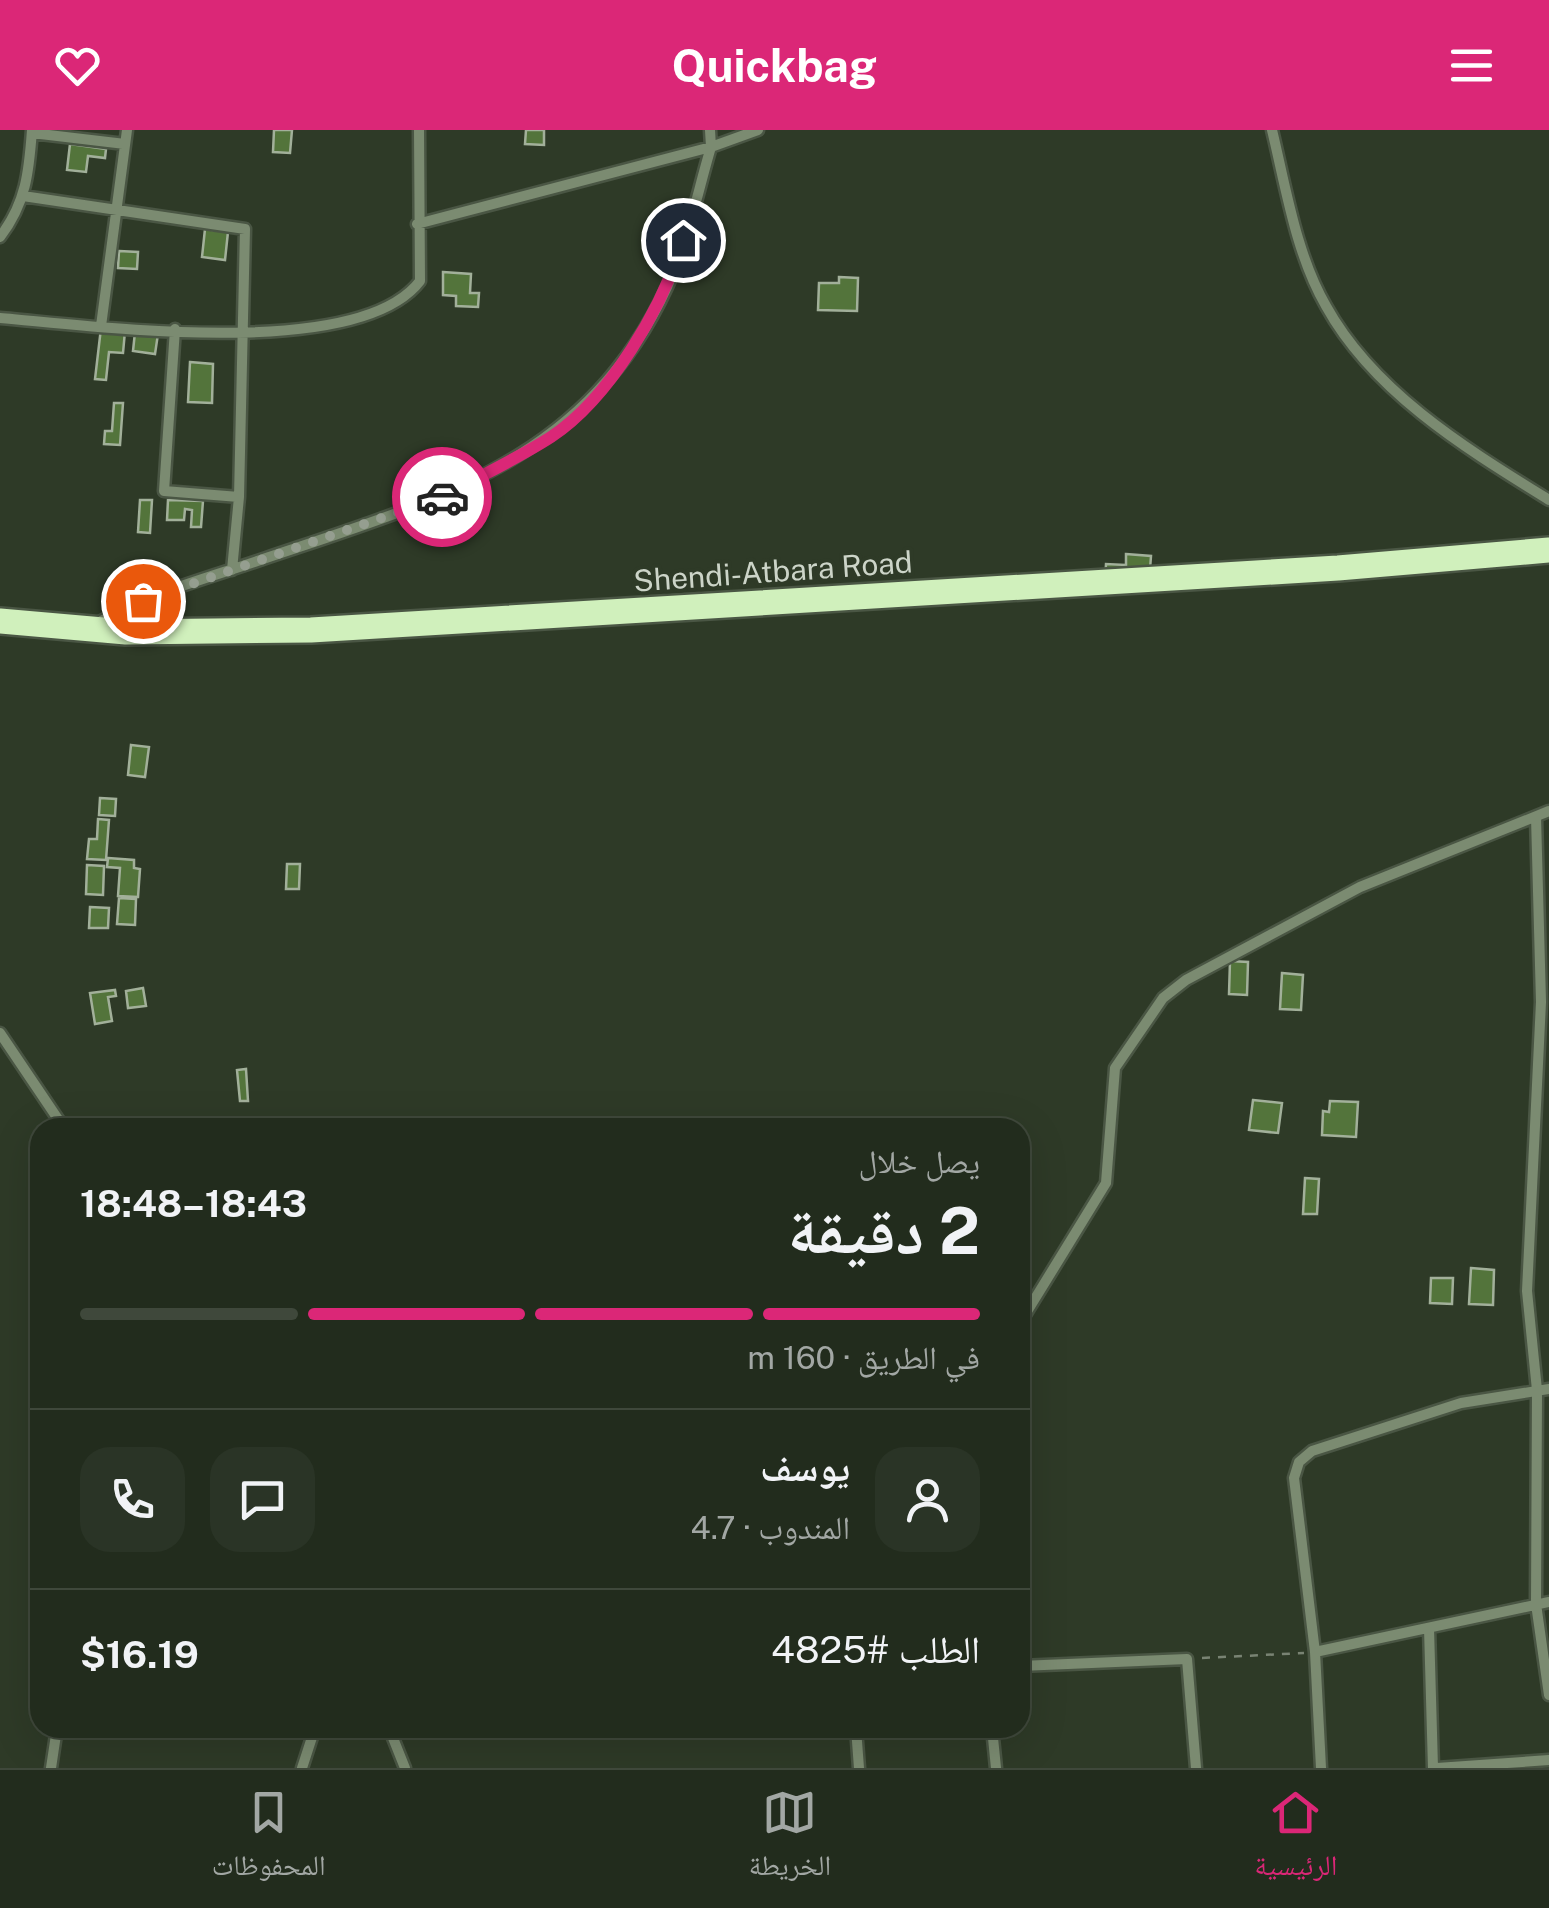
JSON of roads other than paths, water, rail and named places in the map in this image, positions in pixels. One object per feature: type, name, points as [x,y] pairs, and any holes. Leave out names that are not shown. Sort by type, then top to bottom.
[{"type":"highway","name":"Shendi-Atbara Road","points":[[0,621],[88,628],[257,632],[404,626],[1338,568],[1549,550]]},
{"type":"street","points":[[100,326],[127,130]]},
{"type":"street","points":[[0,318],[244,333],[340,325],[398,302],[420,281],[420,130]]},
{"type":"street","points":[[88,628],[121,609],[440,499],[554,435],[619,370],[674,272],[711,147],[710,130]]},
{"type":"street","points":[[417,224],[711,147],[758,130]]},
{"type":"street","points":[[1272,130],[1296,227],[1323,302],[1342,333],[1436,429],[1549,500]]},
{"type":"street","points":[[0,237],[19,212],[32,131],[125,144]]},
{"type":"street","points":[[23,196],[238,225],[245,230],[239,497],[232,570]]},
{"type":"street","points":[[175,330],[164,492],[239,497]]},
{"type":"street","points":[[1030,1307],[1106,1183],[1115,1068],[1162,998],[1186,980],[1360,886],[1549,811]]},
{"type":"street","points":[[1536,817],[1541,1002],[1527,1291],[1543,1390],[1536,1604],[1549,1695]]},
{"type":"street","points":[[0,1033],[57,1118]]},
{"type":"street","points":[[1321,1768],[1315,1652],[1294,1478],[1299,1462],[1312,1451],[1461,1403],[1543,1390]]},
{"type":"street","points":[[1315,1652],[1549,1602]]},
{"type":"street","points":[[1429,1628],[1435,1768],[1549,1760]]},
{"type":"street","points":[[1030,1666],[1187,1659],[1196,1768]]},
{"type":"street","points":[[51,1768],[56,1738]]},
{"type":"street","points":[[302,1768],[312,1738]]},
{"type":"street","points":[[393,1738],[406,1768]]},
{"type":"street","points":[[857,1738],[859,1768]]},
{"type":"street","points":[[993,1738],[996,1768]]}]
